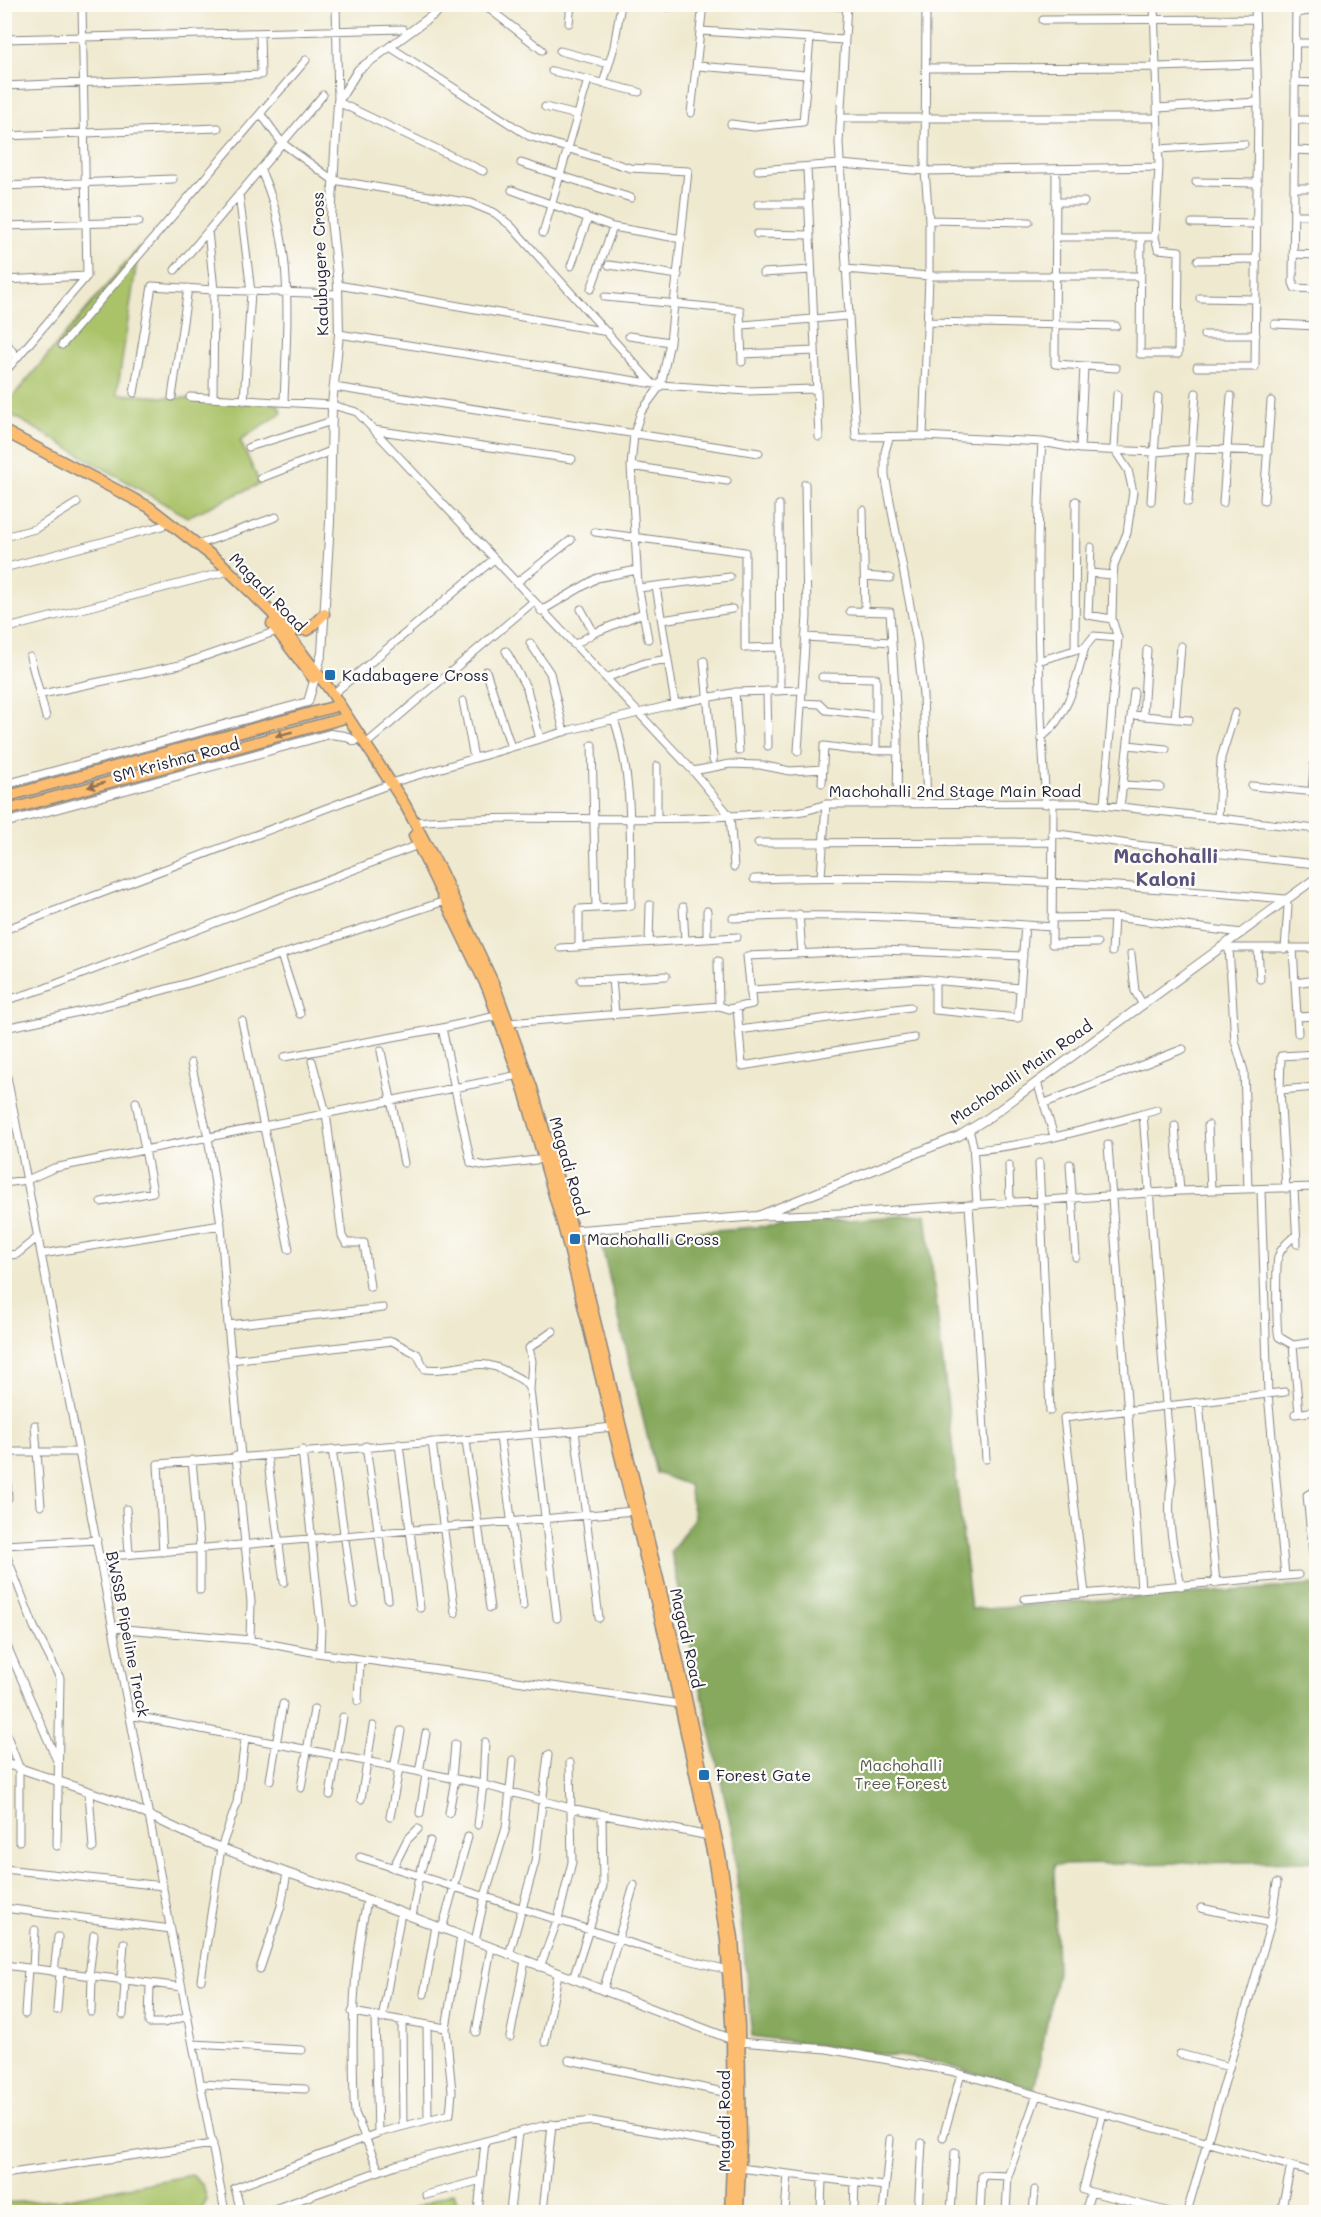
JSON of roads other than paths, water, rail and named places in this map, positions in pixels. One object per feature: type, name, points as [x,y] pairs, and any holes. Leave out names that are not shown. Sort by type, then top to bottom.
[{"type":"main road","name":"Magadi Road","points":[[4,431],[149,507],[197,545],[281,630],[316,676],[333,694],[361,742],[414,822],[495,987],[544,1159],[568,1231],[709,1836],[726,1939],[736,2041],[730,2212]]},
{"type":"main road","name":"Magadi Road","points":[[4,439],[144,512],[225,572]]},
{"type":"main road","points":[[281,630],[308,630],[324,614]]},
{"type":"main road","name":"Magadi Road","points":[[316,676],[341,719],[361,742]]},
{"type":"main road","name":"SM Krishna Road","points":[[4,797],[333,707]]},
{"type":"main road","name":"SM Krishna Road","points":[[4,811],[341,719]]},
{"type":"main road","name":"Magadi Road","points":[[388,784],[504,1018],[532,1088],[704,1775],[733,1938],[740,2168],[738,2212]]},
{"type":"street","points":[[4,373],[87,276],[82,4]]},
{"type":"street","points":[[336,4],[338,102],[483,171]]},
{"type":"street","name":"Kadubugere Cross","points":[[316,676],[324,614],[332,405],[339,334],[338,289],[331,219],[338,102],[358,70],[448,4]]},
{"type":"street","points":[[483,4],[542,50]]},
{"type":"street","points":[[569,23],[571,4]]},
{"type":"street","points":[[603,84],[621,4]]},
{"type":"street","points":[[639,4],[669,7]]},
{"type":"street","points":[[691,113],[698,66],[703,4]]},
{"type":"street","points":[[817,4],[847,6],[840,164],[847,316],[856,437],[923,436],[1042,442],[1080,449],[1155,452],[1193,448],[1268,451]]},
{"type":"street","points":[[923,436],[929,276],[929,220],[925,171],[926,4]]},
{"type":"street","points":[[1141,237],[1140,354],[1178,354],[1179,251],[1158,249],[1155,237],[1159,167],[1154,4]]},
{"type":"street","points":[[1197,368],[1255,367],[1258,102],[1255,4]]},
{"type":"street","points":[[1296,4],[1293,254],[1295,288],[1317,289]]},
{"type":"street","points":[[1296,13],[1317,10]]},
{"type":"street","points":[[1044,20],[1255,19]]},
{"type":"street","points":[[4,39],[403,29]]},
{"type":"street","points":[[701,31],[844,40]]},
{"type":"street","points":[[4,86],[261,75],[260,33]]},
{"type":"street","points":[[731,124],[754,127],[803,122],[810,38]]},
{"type":"street","points":[[1296,43],[1317,43]]},
{"type":"street","points":[[390,47],[529,136],[630,168],[688,171],[670,342],[661,385],[641,412],[634,434],[631,466],[637,570],[648,639]]},
{"type":"street","points":[[560,51],[609,64]]},
{"type":"street","points":[[62,345],[306,60]]},
{"type":"street","points":[[927,68],[1156,68],[1257,64]]},
{"type":"street","points":[[698,66],[806,75]]},
{"type":"street","points":[[552,71],[639,92]]},
{"type":"street","points":[[543,233],[588,80]]},
{"type":"street","points":[[1294,82],[1317,83]]},
{"type":"street","points":[[175,270],[323,95]]},
{"type":"street","points":[[1157,108],[1258,102]]},
{"type":"street","points":[[545,107],[578,115]]},
{"type":"street","points":[[261,114],[282,143],[333,180],[471,203],[495,213],[511,226],[652,383]]},
{"type":"street","points":[[841,118],[1157,118]]},
{"type":"street","points":[[1295,120],[1317,120]]},
{"type":"street","points":[[4,136],[218,128]]},
{"type":"street","points":[[1158,149],[1244,144]]},
{"type":"street","points":[[1295,150],[1317,151]]},
{"type":"street","points":[[521,163],[631,198]]},
{"type":"street","points":[[758,170],[807,169],[840,164],[925,171],[1159,167]]},
{"type":"street","points":[[260,169],[274,199],[289,292],[284,401]]},
{"type":"street","points":[[807,169],[815,389],[819,437]]},
{"type":"street","points":[[1056,170],[1055,364],[1116,368]]},
{"type":"street","points":[[4,186],[173,179]]},
{"type":"street","points":[[1196,182],[1258,183]]},
{"type":"street","points":[[1295,188],[1317,188]]},
{"type":"street","points":[[512,190],[613,227],[682,239]]},
{"type":"street","points":[[239,194],[251,292],[243,401]]},
{"type":"street","points":[[1055,202],[1084,202]]},
{"type":"street","points":[[758,204],[808,204]]},
{"type":"street","points":[[1295,215],[1317,215]]},
{"type":"street","points":[[571,266],[588,218]]},
{"type":"street","points":[[929,220],[1029,222]]},
{"type":"street","points":[[4,226],[139,222]]},
{"type":"street","points":[[1192,223],[1257,224]]},
{"type":"street","points":[[591,289],[613,227]]},
{"type":"street","points":[[208,231],[214,290],[213,398]]},
{"type":"street","points":[[757,234],[810,234]]},
{"type":"street","points":[[1055,237],[1155,237]]},
{"type":"street","points":[[1293,254],[1317,255]]},
{"type":"street","points":[[1198,260],[1257,259]]},
{"type":"street","points":[[609,266],[678,275]]},
{"type":"street","points":[[845,269],[929,276],[1140,276]]},
{"type":"street","points":[[763,273],[811,270]]},
{"type":"street","points":[[4,280],[87,276]]},
{"type":"street","points":[[134,393],[152,286],[251,292],[338,289],[608,332]]},
{"type":"street","points":[[172,397],[188,288]]},
{"type":"street","points":[[605,297],[740,310],[743,325],[742,358],[815,351]]},
{"type":"street","points":[[1200,298],[1256,299]]},
{"type":"street","points":[[743,325],[847,316]]},
{"type":"street","points":[[928,322],[1116,326]]},
{"type":"street","points":[[1275,324],[1317,326]]},
{"type":"street","points":[[339,334],[661,385],[747,391],[815,389]]},
{"type":"street","points":[[1204,335],[1256,335]]},
{"type":"street","points":[[629,336],[670,342]]},
{"type":"street","points":[[4,339],[17,358]]},
{"type":"street","points":[[1080,449],[1084,366]]},
{"type":"street","points":[[334,387],[759,453]]},
{"type":"street","points":[[1188,502],[1196,393]]},
{"type":"street","points":[[1104,805],[1118,638],[1112,619],[1113,574],[1127,533],[1133,492],[1128,470],[1114,449],[1116,394]]},
{"type":"street","points":[[1223,503],[1231,396]]},
{"type":"street","points":[[190,397],[332,405],[357,412],[693,771],[730,816],[734,867]]},
{"type":"street","points":[[1151,501],[1158,397]]},
{"type":"street","points":[[1264,500],[1271,401]]},
{"type":"street","points":[[249,447],[332,421]]},
{"type":"street","points":[[374,430],[573,459]]},
{"type":"street","points":[[889,438],[885,452],[885,475],[917,642],[923,695],[927,804]]},
{"type":"street","points":[[1042,442],[1039,490],[1038,661],[1041,738],[1052,833],[1052,944],[1097,943]]},
{"type":"street","points":[[261,478],[331,451]]},
{"type":"street","points":[[631,466],[727,481]]},
{"type":"street","points":[[798,752],[806,637],[805,484]]},
{"type":"street","points":[[1075,650],[1076,501]]},
{"type":"street","points":[[4,537],[35,529],[77,503]]},
{"type":"street","points":[[779,505],[780,691]]},
{"type":"street","points":[[863,510],[865,612]]},
{"type":"street","points":[[197,545],[276,516]]},
{"type":"street","points":[[4,568],[162,526]]},
{"type":"street","points":[[595,532],[745,552],[745,648],[780,647]]},
{"type":"street","points":[[516,583],[571,540]]},
{"type":"street","points":[[1091,548],[1088,615],[1112,619]]},
{"type":"street","points":[[333,694],[494,559]]},
{"type":"street","points":[[541,611],[597,578],[637,570]]},
{"type":"street","points":[[4,629],[225,572]]},
{"type":"street","points":[[1090,573],[1113,574]]},
{"type":"street","points":[[865,576],[890,578]]},
{"type":"street","points":[[639,588],[730,577]]},
{"type":"street","points":[[656,586],[675,704]]},
{"type":"street","points":[[361,742],[533,602]]},
{"type":"street","points":[[581,609],[594,633]]},
{"type":"street","points":[[662,620],[732,609]]},
{"type":"street","points":[[850,611],[890,612],[897,751],[897,804]]},
{"type":"street","points":[[574,645],[594,633],[643,613]]},
{"type":"street","points":[[42,694],[180,664],[281,630]]},
{"type":"street","points":[[1041,738],[1053,729],[1072,696],[1085,647],[1094,636],[1118,638]]},
{"type":"street","points":[[806,637],[892,642]]},
{"type":"street","points":[[530,643],[550,673],[564,732]]},
{"type":"street","points":[[1175,719],[1181,646]]},
{"type":"street","points":[[1038,661],[1085,647]]},
{"type":"street","points":[[1143,716],[1147,650]]},
{"type":"street","points":[[506,651],[528,689],[540,739]]},
{"type":"street","points":[[30,657],[42,694],[46,717]]},
{"type":"street","points":[[606,678],[645,663],[668,658]]},
{"type":"street","points":[[704,661],[713,760]]},
{"type":"street","points":[[486,671],[511,747]]},
{"type":"street","name":"SM Krishna Road","points":[[4,786],[308,702],[316,676]]},
{"type":"street","points":[[822,677],[876,678],[876,751]]},
{"type":"street","points":[[4,930],[388,784],[474,758],[564,732],[708,697],[735,692],[802,690]]},
{"type":"street","points":[[767,691],[768,746]]},
{"type":"street","points":[[735,692],[739,751]]},
{"type":"street","points":[[1120,807],[1134,692]]},
{"type":"street","points":[[463,701],[474,758]]},
{"type":"street","points":[[801,703],[820,704],[826,710],[877,716]]},
{"type":"street","points":[[1218,819],[1221,758],[1235,713]]},
{"type":"street","points":[[1132,715],[1189,720]]},
{"type":"street","points":[[579,946],[579,909],[631,906],[630,818],[621,741],[614,719]]},
{"type":"street","name":"SM Krishna Road","points":[[4,823],[330,734],[345,736],[361,742]]},
{"type":"street","points":[[1252,786],[1314,792],[1317,742]]},
{"type":"street","points":[[592,745],[596,908]]},
{"type":"street","points":[[1128,745],[1166,749]]},
{"type":"street","points":[[822,783],[824,746],[897,751]]},
{"type":"street","points":[[693,771],[730,764],[760,765],[790,771],[823,769]]},
{"type":"street","points":[[657,766],[657,818]]},
{"type":"street","points":[[1123,785],[1160,787]]},
{"type":"street","name":"Machohalli 2nd Stage Main Road","points":[[414,822],[486,817],[657,818],[806,813],[826,804],[1049,803],[1104,805],[1317,829]]},
{"type":"street","points":[[821,877],[826,804]]},
{"type":"street","points":[[1052,833],[1136,845],[1317,864]]},
{"type":"street","points":[[758,843],[1052,842]]},
{"type":"street","points":[[4,1001],[43,990],[418,844]]},
{"type":"street","points":[[754,879],[821,877],[1052,881],[1287,903],[1285,949]]},
{"type":"street","name":"Machohalli Main Road","points":[[568,1231],[758,1216],[969,1130],[1225,948],[1317,878]]},
{"type":"street","points":[[4,1028],[51,1019],[281,955],[445,901]]},
{"type":"street","points":[[649,942],[650,905]]},
{"type":"street","points":[[683,907],[685,940]]},
{"type":"street","points":[[707,911],[707,939]]},
{"type":"street","points":[[734,918],[799,914],[922,918],[1052,927]]},
{"type":"street","points":[[799,914],[802,953]]},
{"type":"street","points":[[1052,918],[1114,917],[1242,933]]},
{"type":"street","points":[[1112,952],[1114,917]]},
{"type":"street","points":[[935,980],[935,1010],[1018,1018],[1025,925]]},
{"type":"street","points":[[560,948],[737,937]]},
{"type":"street","points":[[1248,1189],[1244,1071],[1236,1041],[1225,948],[1317,948]]},
{"type":"street","points":[[1293,948],[1298,1033]]},
{"type":"street","points":[[1258,949],[1260,979]]},
{"type":"street","points":[[284,1057],[504,1018],[615,1014],[719,1006],[737,1008],[752,1004],[747,956],[883,950],[1023,956]]},
{"type":"street","points":[[1131,954],[1135,991],[1143,1005]]},
{"type":"street","points":[[281,955],[300,1014]]},
{"type":"street","points":[[718,961],[719,1006]]},
{"type":"street","points":[[581,980],[666,976]]},
{"type":"street","points":[[612,979],[615,1014]]},
{"type":"street","points":[[750,990],[920,979],[1020,988]]},
{"type":"street","points":[[1295,983],[1317,980]]},
{"type":"street","points":[[739,1030],[910,1007]]},
{"type":"street","points":[[737,1008],[742,1066],[914,1038]]},
{"type":"street","points":[[1297,1017],[1317,1016]]},
{"type":"street","points":[[242,1021],[289,1249]]},
{"type":"street","points":[[442,1028],[467,1150],[474,1165],[544,1159]]},
{"type":"street","points":[[1046,1103],[1183,1049]]},
{"type":"street","points":[[381,1051],[404,1163]]},
{"type":"street","points":[[1297,1244],[1280,1090],[1281,1056],[1317,1054]]},
{"type":"street","name":"BWSSB Pipeline Track","points":[[4,1061],[225,2212]]},
{"type":"street","points":[[312,1061],[326,1113],[342,1236],[346,1243],[364,1243],[370,1287]]},
{"type":"street","points":[[191,1063],[208,1137],[221,1225],[251,1602],[250,1640]]},
{"type":"street","points":[[4,1184],[27,1180],[54,1168],[519,1075]]},
{"type":"street","points":[[1037,1082],[1046,1103],[1054,1136]]},
{"type":"street","points":[[1280,1090],[1317,1087]]},
{"type":"street","points":[[101,1202],[153,1192],[136,1102]]},
{"type":"street","points":[[974,1150],[998,1148],[1054,1136],[1158,1110]]},
{"type":"street","points":[[4,1115],[15,1113]]},
{"type":"street","points":[[1143,1114],[1172,1480],[1170,1493],[1172,1531],[1181,1586]]},
{"type":"street","points":[[1208,1125],[1211,1190]]},
{"type":"street","points":[[1175,1126],[1180,1191]]},
{"type":"street","points":[[969,1130],[974,1150],[973,1205],[986,1459]]},
{"type":"street","points":[[1108,1145],[1141,1590]]},
{"type":"street","points":[[1039,1163],[1050,1412]]},
{"type":"street","points":[[1070,1164],[1076,1257]]},
{"type":"street","points":[[1009,1165],[1010,1203]]},
{"type":"street","points":[[758,1216],[1039,1202],[1180,1191],[1317,1187]]},
{"type":"street","points":[[1262,1190],[1268,1394],[1285,1576]]},
{"type":"street","points":[[42,1254],[221,1225]]},
{"type":"street","points":[[1296,1235],[1286,1244],[1278,1257],[1278,1315],[1275,1325],[1279,1337],[1293,1345],[1317,1342]]},
{"type":"street","points":[[4,1256],[17,1254],[38,1237]]},
{"type":"street","points":[[228,1325],[383,1308]]},
{"type":"street","points":[[554,1331],[529,1348],[532,1360],[530,1390],[557,1618]]},
{"type":"street","points":[[231,1360],[392,1341],[417,1354],[425,1370],[481,1362],[495,1365],[523,1378],[530,1390]]},
{"type":"street","points":[[1293,1345],[1297,1413],[1317,1411]]},
{"type":"street","points":[[1084,1594],[1064,1418],[1284,1392]]},
{"type":"street","points":[[1199,1402],[1216,1583]]},
{"type":"street","points":[[35,1425],[41,1506]]},
{"type":"street","points":[[163,1552],[158,1464],[302,1450],[466,1441],[613,1427]]},
{"type":"street","points":[[575,1431],[599,1618]]},
{"type":"street","points":[[500,1437],[523,1606]]},
{"type":"street","points":[[466,1441],[490,1608]]},
{"type":"street","points":[[432,1442],[456,1612]]},
{"type":"street","points":[[399,1444],[412,1530],[420,1608]]},
{"type":"street","points":[[366,1446],[388,1599]]},
{"type":"street","points":[[4,1447],[8,1498]]},
{"type":"street","points":[[332,1449],[354,1603]]},
{"type":"street","points":[[302,1450],[321,1626],[320,1653]]},
{"type":"street","points":[[5,1452],[80,1452]]},
{"type":"street","points":[[267,1455],[284,1582]]},
{"type":"street","points":[[192,1460],[200,1548],[200,1590]]},
{"type":"street","points":[[1317,1490],[1307,1495],[1313,1524],[1313,1554],[1317,1557]]},
{"type":"street","points":[[126,1509],[129,1554]]},
{"type":"street","points":[[100,1557],[634,1511]]},
{"type":"street","points":[[57,1846],[60,1678],[34,1627],[4,1547],[97,1540]]},
{"type":"street","points":[[1025,1599],[1298,1575]]},
{"type":"street","points":[[114,1628],[250,1640],[360,1659],[680,1704]]},
{"type":"street","points":[[4,1639],[59,1765]]},
{"type":"street","points":[[358,1701],[360,1659]]},
{"type":"street","points":[[270,1780],[283,1704]]},
{"type":"street","points":[[301,1788],[314,1709]]},
{"type":"street","points":[[130,1715],[276,1746],[453,1778],[570,1808],[709,1836]]},
{"type":"street","points":[[330,1795],[343,1717]]},
{"type":"street","points":[[361,1799],[373,1726]]},
{"type":"street","points":[[4,1728],[19,1767],[18,1841]]},
{"type":"street","points":[[390,1817],[401,1731]]},
{"type":"street","points":[[420,1813],[426,1733]]},
{"type":"street","points":[[201,1980],[221,1848],[237,1803],[245,1739]]},
{"type":"street","points":[[478,1825],[485,1742]]},
{"type":"street","points":[[449,1813],[455,1744]]},
{"type":"street","points":[[509,1955],[537,1851],[548,1755]]},
{"type":"street","points":[[475,1941],[485,1896],[506,1828],[513,1760]]},
{"type":"street","points":[[4,1763],[120,1802],[150,1818],[287,1874],[439,1927],[736,2041],[827,2049],[961,2074],[1317,2173]]},
{"type":"street","points":[[540,1967],[558,1919],[572,1862],[570,1763]]},
{"type":"street","points":[[88,1792],[93,1848]]},
{"type":"street","points":[[573,1980],[603,1886],[602,1814]]},
{"type":"street","points":[[393,1868],[407,1840],[418,1829]]},
{"type":"street","points":[[423,1994],[439,1927],[455,1887],[468,1837]]},
{"type":"street","points":[[412,1917],[419,1876],[430,1841]]},
{"type":"street","points":[[360,1857],[665,1954],[728,1970]]},
{"type":"street","points":[[4,1869],[163,1886]]},
{"type":"street","points":[[260,1969],[281,1906],[287,1874]]},
{"type":"street","points":[[1187,2212],[1271,1923],[1277,1883]]},
{"type":"street","points":[[603,1991],[634,1885]]},
{"type":"street","points":[[368,1901],[359,1936],[352,2012],[355,2113],[380,2171]]},
{"type":"street","points":[[4,1908],[171,1929]]},
{"type":"street","points":[[1201,1908],[1271,1923]]},
{"type":"street","points":[[378,2133],[378,2018],[401,1913]]},
{"type":"street","points":[[25,2014],[35,1930]]},
{"type":"street","points":[[91,2012],[94,1935]]},
{"type":"street","points":[[241,2212],[235,2188],[378,2133],[446,2116],[451,2108],[446,2028],[461,1936]]},
{"type":"street","points":[[57,2010],[58,1937]]},
{"type":"street","points":[[123,2015],[124,1943]]},
{"type":"street","points":[[476,2032],[491,1948]]},
{"type":"street","points":[[510,2037],[525,1961]]},
{"type":"street","points":[[4,1965],[182,1987]]},
{"type":"street","points":[[545,2042],[558,1974]]},
{"type":"street","points":[[150,1984],[149,2023],[164,2023],[188,2016]]},
{"type":"street","points":[[352,2012],[446,2028]]},
{"type":"street","points":[[402,2021],[403,2125]]},
{"type":"street","points":[[427,2025],[428,2119]]},
{"type":"street","points":[[193,2044],[302,2050]]},
{"type":"street","points":[[1180,2054],[1229,2067]]},
{"type":"street","points":[[569,2060],[733,2094]]},
{"type":"street","points":[[943,2137],[961,2074]]},
{"type":"street","points":[[201,2084],[305,2090]]},
{"type":"street","points":[[1006,2212],[1008,2176],[1037,2095]]},
{"type":"street","points":[[1103,2113],[1083,2190],[1170,2212]]},
{"type":"street","points":[[266,2212],[380,2171],[552,2124],[592,2121],[733,2146]]},
{"type":"street","points":[[543,2212],[552,2124]]},
{"type":"street","points":[[510,2211],[519,2132]]},
{"type":"street","points":[[883,2212],[890,2139]]},
{"type":"street","points":[[478,2212],[485,2141]]},
{"type":"street","points":[[918,2212],[922,2143]]},
{"type":"street","points":[[4,2174],[213,2144]]},
{"type":"street","points":[[951,2212],[955,2152]]},
{"type":"street","points":[[1281,2212],[1292,2166]]},
{"type":"street","points":[[740,2168],[884,2186]]},
{"type":"street","points":[[785,2212],[788,2174]]},
{"type":"street","points":[[980,2212],[982,2175],[1008,2176]]},
{"type":"street","points":[[820,2212],[822,2178]]},
{"type":"street","points":[[426,2195],[481,2180]]},
{"type":"street","points":[[854,2212],[855,2182]]},
{"type":"street","points":[[1033,2212],[1035,2190]]},
{"type":"street","points":[[1085,2212],[1091,2192]]},
{"type":"street","points":[[1137,2212],[1139,2204]]},
{"type":"place","name":"Kadabagere Cross","points":[[330,675]]},
{"type":"place","name":"Machohalli Cross","points":[[575,1239]]},
{"type":"place","name":"Forest Gate","points":[[704,1775]]},
{"type":"district","name":"Machohalli Kaloni","points":[[1166,868]]},
{"type":"park label","name":"Machohalli Tree Forest","points":[[901,1774]]}]
